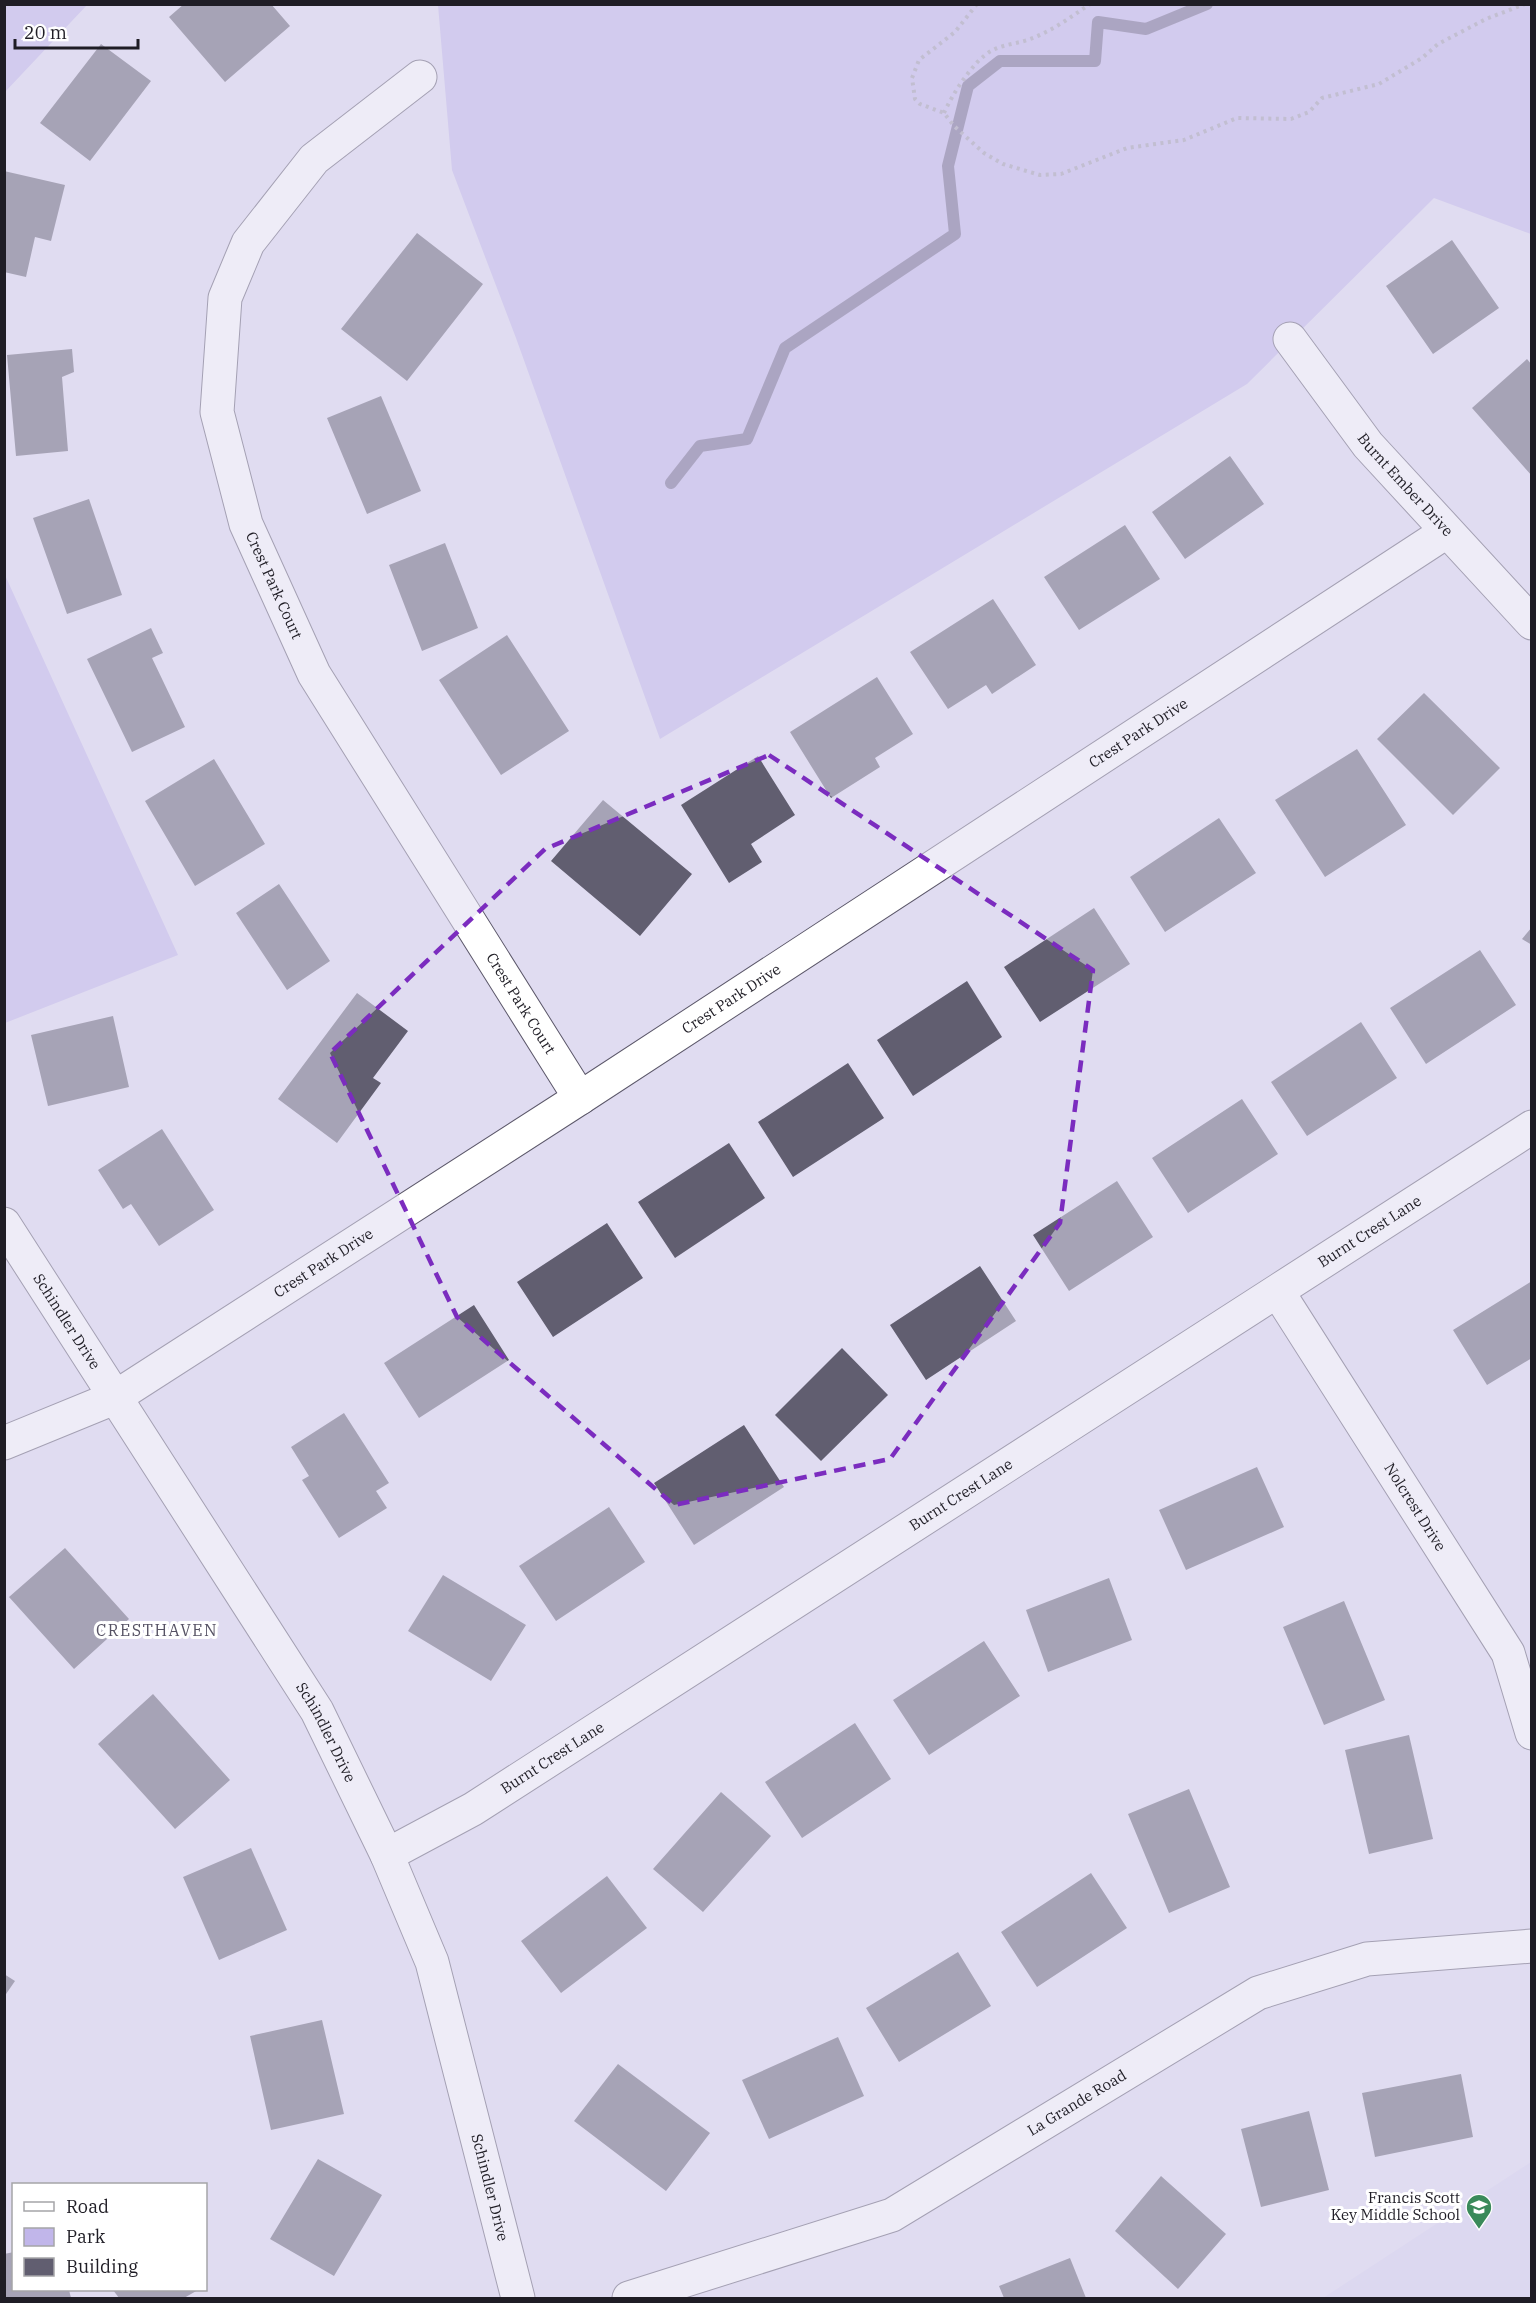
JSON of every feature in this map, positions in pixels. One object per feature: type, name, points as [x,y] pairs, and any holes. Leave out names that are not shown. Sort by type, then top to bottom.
[{"type":"street","name":"Crest Park Court","points":[[420,77],[314,159],[248,243],[225,298],[217,412],[246,524],[314,674],[580,1098]]},
{"type":"street","name":"Burnt Ember Drive","points":[[1290,339],[1368,445],[1532,623]]},
{"type":"street","name":"Crest Park Drive","points":[[4,1443],[114,1398],[580,1098],[1446,532]]},
{"type":"street","name":"Burnt Crest Lane","points":[[387,1855],[473,1809],[1532,1127]]},
{"type":"street","name":"Schindler Drive","points":[[4,1224],[317,1711],[387,1855],[432,1962],[518,2298]]},
{"type":"street","name":"Nolcrest Drive","points":[[1278,1292],[1508,1653],[1532,1733]]},
{"type":"street","name":"La Grande Road","points":[[629,2298],[892,2215],[1258,1993],[1367,1959],[1532,1946]]},
{"type":"path","points":[[977,4],[955,32],[919,60],[912,78],[915,99],[920,104],[944,113],[976,146],[1002,164],[1040,175],[1061,174],[1127,148],[1184,140],[1237,118],[1291,119],[1309,112],[1322,98],[1379,84],[1422,58],[1438,44],[1486,19],[1525,4]]},
{"type":"path","points":[[944,113],[953,92],[965,81],[974,65],[990,52],[1029,40],[1090,4]]},
{"type":"highlighted area","points":[[769,755],[1093,970],[1060,1223],[890,1459],[674,1505],[457,1317],[330,1053],[545,849]]},
{"type":"shaded area","name":"Francis Scott Key Middle School","points":[[1531,2162],[1531,2298],[1323,2298]]},
{"type":"green space","points":[[4,5],[87,5],[5,92]]},
{"type":"green space","points":[[438,5],[1531,5],[1531,234],[1434,198],[1247,384],[660,739],[516,338],[452,170]]},
{"type":"green space","points":[[4,573],[178,955],[5,1023],[4,1023]]},
{"type":"building","points":[[184,4],[271,4],[290,26],[225,82],[169,17]]},
{"type":"building","points":[[101,44],[151,81],[90,161],[40,123]]},
{"type":"building","points":[[4,171],[65,185],[51,241],[35,237],[26,277],[4,272]]},
{"type":"building","points":[[417,233],[483,284],[407,381],[341,329]]},
{"type":"building","points":[[1452,240],[1499,308],[1433,354],[1386,286]]},
{"type":"building","points":[[72,349],[74,372],[62,377],[68,451],[16,456],[7,355]]},
{"type":"building","points":[[1527,359],[1532,365],[1532,476],[1472,408]]},
{"type":"building","points":[[381,396],[421,491],[367,514],[327,418]]},
{"type":"building","points":[[1230,456],[1264,504],[1185,559],[1152,512]]},
{"type":"building","points":[[89,499],[122,595],[67,614],[33,518]]},
{"type":"building","points":[[1125,525],[1160,579],[1079,630],[1044,577]]},
{"type":"building","points":[[445,543],[478,628],[422,651],[389,565]]},
{"type":"building","points":[[993,599],[1036,665],[992,694],[986,685],[948,709],[910,652]]},
{"type":"building","points":[[151,628],[163,653],[152,658],[185,727],[132,752],[87,659]]},
{"type":"building","points":[[507,635],[569,731],[501,775],[439,680]]},
{"type":"building","points":[[877,677],[913,734],[875,758],[880,767],[831,798],[790,732]]},
{"type":"building","points":[[1424,693],[1500,768],[1453,815],[1377,739]]},
{"type":"building","points":[[1357,749],[1406,825],[1325,877],[1275,800]]},
{"type":"building","points":[[758,756],[795,815],[751,844],[762,862],[729,883],[681,805]]},
{"type":"building","points":[[214,759],[265,844],[195,886],[145,801]]},
{"type":"building","points":[[603,800],[692,874],[640,936],[551,861]]},
{"type":"building","points":[[1219,818],[1256,873],[1165,932],[1130,877]]},
{"type":"building","points":[[279,884],[330,961],[287,990],[236,913]]},
{"type":"building","points":[[1094,908],[1130,964],[1040,1022],[1004,967]]},
{"type":"building","points":[[1532,927],[1532,945],[1522,939]]},
{"type":"building","points":[[1480,950],[1516,1005],[1426,1064],[1390,1008]]},
{"type":"building","points":[[967,981],[1002,1037],[913,1096],[877,1040]]},
{"type":"building","points":[[357,993],[408,1031],[373,1078],[381,1083],[337,1143],[278,1099]]},
{"type":"building","points":[[113,1016],[129,1087],[48,1106],[31,1035]]},
{"type":"building","points":[[1361,1022],[1397,1078],[1307,1136],[1271,1082]]},
{"type":"building","points":[[848,1063],[884,1118],[793,1177],[758,1122]]},
{"type":"building","points":[[1242,1099],[1278,1154],[1188,1213],[1152,1158]]},
{"type":"building","points":[[162,1129],[214,1210],[159,1246],[131,1204],[123,1209],[98,1170]]},
{"type":"building","points":[[729,1143],[765,1198],[675,1258],[638,1202]]},
{"type":"building","points":[[1117,1181],[1153,1237],[1069,1291],[1033,1235]]},
{"type":"building","points":[[607,1223],[643,1278],[553,1337],[517,1282]]},
{"type":"building","points":[[980,1266],[1016,1321],[926,1380],[890,1325]]},
{"type":"building","points":[[1532,1281],[1532,1358],[1487,1385],[1453,1330]]},
{"type":"building","points":[[474,1305],[509,1360],[419,1418],[384,1363]]},
{"type":"building","points":[[842,1348],[888,1395],[821,1461],[775,1415]]},
{"type":"building","points":[[344,1413],[389,1483],[376,1491],[387,1508],[339,1538],[302,1480],[309,1476],[291,1447]]},
{"type":"building","points":[[744,1425],[784,1487],[694,1545],[654,1483]]},
{"type":"building","points":[[1257,1467],[1284,1527],[1186,1570],[1159,1510]]},
{"type":"building","points":[[609,1507],[645,1562],[556,1621],[519,1566]]},
{"type":"building","points":[[65,1548],[129,1619],[74,1669],[9,1597]]},
{"type":"building","points":[[443,1575],[526,1625],[491,1681],[408,1631]]},
{"type":"building","points":[[1109,1578],[1132,1640],[1048,1672],[1026,1610]]},
{"type":"building","points":[[1344,1601],[1385,1700],[1324,1725],[1283,1627]]},
{"type":"building","points":[[984,1641],[1020,1696],[929,1755],[893,1700]]},
{"type":"building","points":[[153,1694],[230,1780],[175,1829],[98,1744]]},
{"type":"building","points":[[855,1723],[891,1779],[802,1838],[765,1782]]},
{"type":"building","points":[[1409,1735],[1433,1839],[1369,1854],[1345,1750]]},
{"type":"building","points":[[1189,1789],[1230,1887],[1169,1913],[1128,1814]]},
{"type":"building","points":[[721,1792],[771,1836],[703,1912],[653,1869]]},
{"type":"building","points":[[251,1848],[287,1930],[219,1960],[183,1877]]},
{"type":"building","points":[[1091,1873],[1127,1928],[1037,1987],[1001,1932]]},
{"type":"building","points":[[607,1876],[647,1928],[561,1993],[521,1941]]},
{"type":"building","points":[[958,1952],[991,2006],[899,2062],[866,2008]]},
{"type":"building","points":[[4,1974],[15,1981],[4,1997]]},
{"type":"building","points":[[322,2020],[344,2114],[271,2130],[250,2036]]},
{"type":"building","points":[[838,2037],[864,2096],[769,2139],[742,2080]]},
{"type":"building","points":[[618,2064],[710,2133],[666,2191],[574,2121]]},
{"type":"building","points":[[1461,2074],[1473,2137],[1375,2157],[1362,2093]]},
{"type":"building","points":[[1309,2111],[1329,2190],[1261,2207],[1241,2129]]},
{"type":"building","points":[[318,2159],[382,2195],[334,2276],[270,2239]]},
{"type":"building","points":[[1161,2176],[1226,2234],[1178,2289],[1115,2231]]},
{"type":"building","points":[[12,2252],[12,2291],[69,2291],[71,2298],[4,2298],[4,2254]]},
{"type":"building","points":[[1070,2258],[1086,2298],[1004,2298],[999,2286]]},
{"type":"building","points":[[114,2291],[196,2291],[184,2298],[119,2298]]},
{"type":"waterway","points":[[671,483],[700,446],[747,439],[785,348],[955,234],[948,166],[968,86],[1000,61],[1095,61],[1098,22],[1146,29],[1207,4]]},
{"type":"place","name":"Francis Scott Key Middle School","points":[[1479,2230]]},
{"type":"district","name":"CRESTHAVEN","points":[[157,1630]]}]
